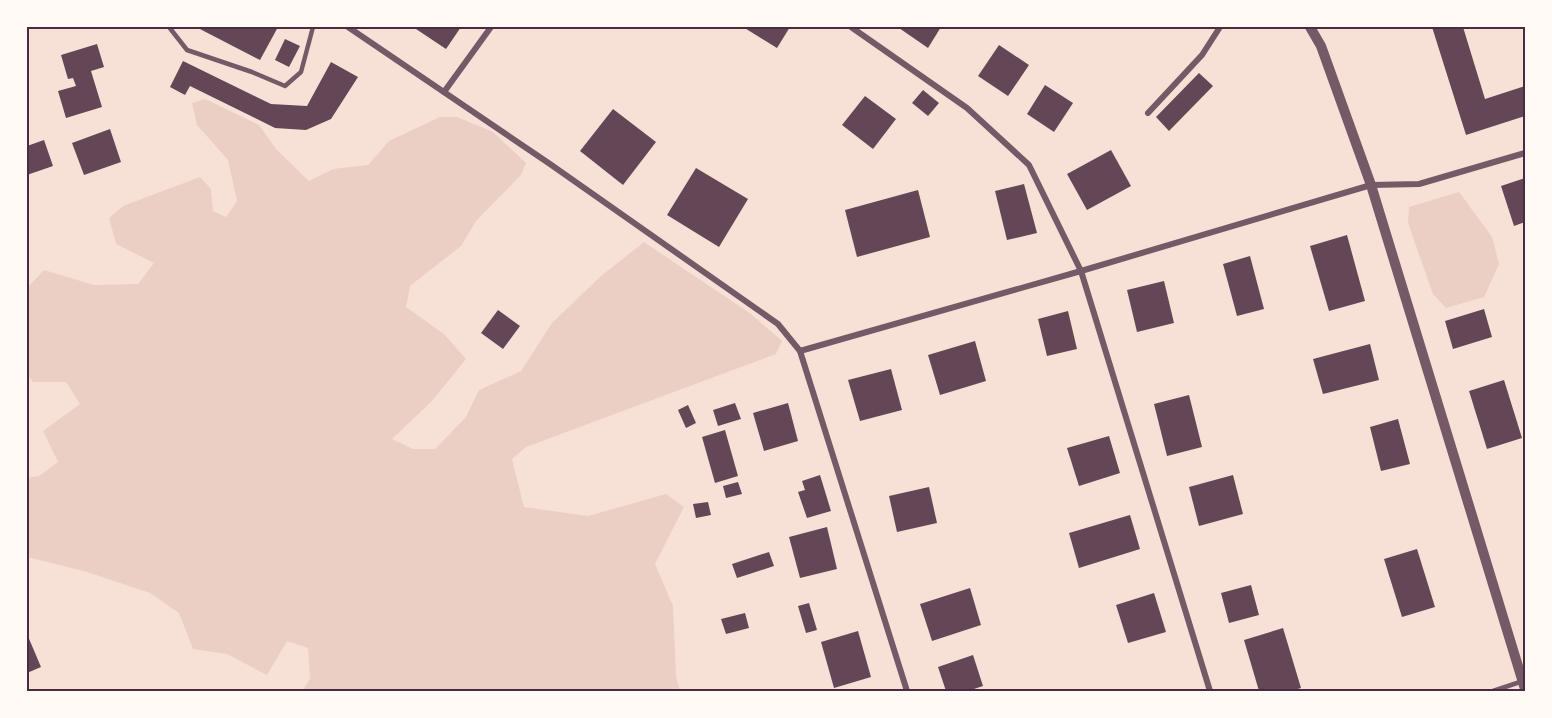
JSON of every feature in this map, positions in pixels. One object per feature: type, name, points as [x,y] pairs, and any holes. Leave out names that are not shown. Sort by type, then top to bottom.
[{"type":"street","points":[[348,27],[550,164],[778,324],[800,351],[907,691]]},
{"type":"street","points":[[444,92],[491,27]]},
{"type":"street","points":[[850,27],[966,108],[1029,165],[1081,271],[1210,691]]},
{"type":"street","points":[[1148,113],[1202,55],[1220,27]]},
{"type":"street","points":[[1310,27],[1321,46],[1371,185],[1524,685]]},
{"type":"street","points":[[800,351],[1371,185],[1419,184],[1525,153]]},
{"type":"lane","points":[[169,27],[187,50],[285,86],[301,72],[313,27]]},
{"type":"lane","points":[[1493,691],[1524,685]]},
{"type":"shaded area","points":[[205,99],[259,125],[277,150],[309,181],[333,169],[368,165],[389,141],[440,117],[457,117],[493,132],[526,163],[521,175],[476,221],[461,246],[410,286],[406,307],[444,334],[466,359],[432,401],[392,439],[413,449],[435,449],[466,417],[479,390],[521,371],[552,323],[601,276],[644,242],[751,314],[782,341],[776,354],[526,447],[512,459],[524,507],[588,516],[666,494],[684,507],[655,564],[673,606],[676,676],[680,691],[302,691],[310,679],[308,648],[287,641],[267,675],[227,654],[193,649],[179,613],[150,593],[84,571],[27,557],[27,478],[39,476],[58,462],[43,431],[80,404],[66,382],[33,382],[27,374],[27,288],[44,270],[94,285],[138,284],[154,263],[116,244],[109,218],[123,206],[200,177],[211,189],[213,211],[226,217],[237,201],[228,160],[197,125],[192,103]]},
{"type":"shaded area","points":[[1459,192],[1492,237],[1499,264],[1484,297],[1446,308],[1433,294],[1408,223],[1409,207]]},
{"type":"building","points":[[196,27],[278,27],[260,60]]},
{"type":"building","points":[[413,27],[461,27],[446,49]]},
{"type":"building","points":[[743,27],[790,27],[777,48]]},
{"type":"building","points":[[900,27],[941,27],[928,48]]},
{"type":"building","points":[[1432,27],[1463,27],[1485,99],[1525,86],[1525,116],[1466,135]]},
{"type":"building","points":[[285,39],[300,46],[289,67],[275,60]]},
{"type":"building","points":[[97,44],[104,67],[91,71],[102,107],[66,118],[58,91],[76,86],[73,78],[68,79],[61,55]]},
{"type":"building","points":[[999,45],[1029,65],[1008,96],[978,76]]},
{"type":"building","points":[[183,61],[271,104],[307,106],[331,62],[358,77],[331,119],[306,130],[275,128],[190,86],[185,95],[170,87]]},
{"type":"building","points":[[1199,73],[1213,86],[1169,131],[1156,117]]},
{"type":"building","points":[[1045,85],[1073,103],[1054,132],[1027,114]]},
{"type":"building","points":[[923,90],[939,103],[928,116],[912,103]]},
{"type":"building","points":[[865,96],[896,119],[873,149],[842,125]]},
{"type":"building","points":[[613,109],[656,142],[623,185],[580,151]]},
{"type":"building","points":[[110,129],[121,162],[84,175],[72,143]]},
{"type":"building","points":[[44,140],[53,166],[27,175],[27,146]]},
{"type":"building","points":[[1111,150],[1131,186],[1087,210],[1067,174]]},
{"type":"building","points":[[696,168],[748,199],[719,247],[667,215]]},
{"type":"building","points":[[1525,178],[1525,222],[1514,226],[1501,186]]},
{"type":"building","points":[[1024,184],[1037,233],[1007,240],[995,191]]},
{"type":"building","points":[[918,190],[930,237],[857,257],[845,210]]},
{"type":"building","points":[[1347,235],[1365,301],[1329,311],[1310,246]]},
{"type":"building","points":[[1250,256],[1264,309],[1237,316],[1223,264]]},
{"type":"building","points":[[1164,281],[1174,323],[1137,332],[1127,290]]},
{"type":"building","points":[[1484,309],[1492,337],[1453,349],[1445,321]]},
{"type":"building","points":[[498,310],[520,326],[503,349],[481,333]]},
{"type":"building","points":[[1068,311],[1077,349],[1047,356],[1038,319]]},
{"type":"building","points":[[975,341],[986,381],[940,395],[928,355]]},
{"type":"building","points":[[1370,344],[1379,380],[1323,394],[1313,359]]},
{"type":"building","points":[[891,369],[902,410],[860,421],[848,380]]},
{"type":"building","points":[[1504,380],[1522,438],[1487,449],[1469,391]]},
{"type":"building","points":[[1189,395],[1202,447],[1167,456],[1154,404]]},
{"type":"building","points":[[735,403],[741,419],[718,426],[713,410]]},
{"type":"building","points":[[788,403],[798,441],[764,451],[753,413]]},
{"type":"building","points":[[688,405],[696,423],[686,428],[678,410]]},
{"type":"building","points":[[1398,419],[1410,464],[1381,471],[1370,427]]},
{"type":"building","points":[[725,430],[738,476],[715,483],[702,437]]},
{"type":"building","points":[[1109,436],[1120,473],[1079,486],[1067,448]]},
{"type":"building","points":[[820,475],[831,511],[807,518],[798,492],[805,490],[802,481]]},
{"type":"building","points":[[1233,475],[1243,514],[1199,526],[1189,487]]},
{"type":"building","points":[[738,482],[742,494],[726,498],[723,486]]},
{"type":"building","points":[[929,487],[937,523],[897,532],[889,496]]},
{"type":"building","points":[[708,502],[711,515],[696,518],[693,504]]},
{"type":"building","points":[[1130,515],[1140,549],[1079,568],[1069,533]]},
{"type":"building","points":[[827,527],[837,569],[800,578],[789,537]]},
{"type":"building","points":[[1417,549],[1435,607],[1402,617],[1384,559]]},
{"type":"building","points":[[769,552],[774,566],[737,578],[732,564]]},
{"type":"building","points":[[1251,585],[1259,615],[1229,623],[1221,593]]},
{"type":"building","points":[[970,588],[981,625],[932,641],[920,604]]},
{"type":"building","points":[[1154,593],[1166,632],[1128,643],[1116,605]]},
{"type":"building","points":[[809,603],[817,630],[806,633],[798,606]]},
{"type":"building","points":[[745,613],[749,628],[726,634],[721,619]]},
{"type":"building","points":[[1283,628],[1301,688],[1291,691],[1259,691],[1244,640]]},
{"type":"building","points":[[858,631],[871,677],[834,688],[821,642]]},
{"type":"building","points":[[27,634],[41,667],[27,673]]},
{"type":"building","points":[[973,655],[983,686],[968,691],[946,691],[938,667]]}]
